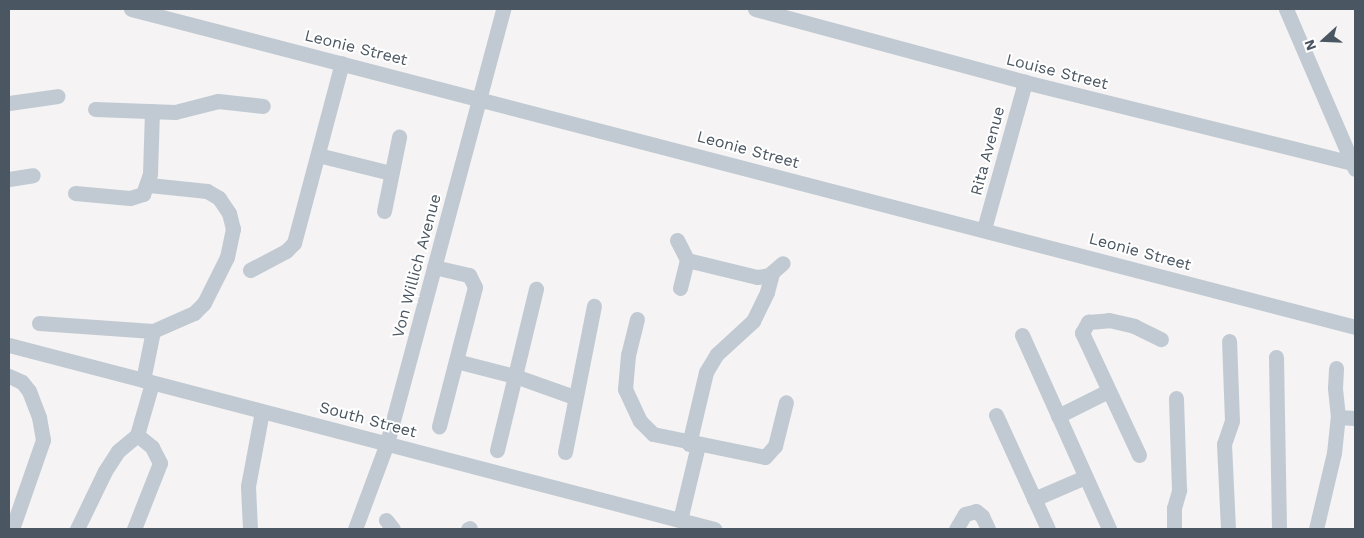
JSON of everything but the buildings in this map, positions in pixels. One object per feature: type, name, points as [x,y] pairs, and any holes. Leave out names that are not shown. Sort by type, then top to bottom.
[{"type":"street","name":"Leonie Street","points":[[131,9],[480,98],[1355,327]]},
{"type":"street","name":"Von Willich Avenue","points":[[355,529],[387,443],[503,9]]},
{"type":"street","name":"Louise Street","points":[[755,9],[1025,82],[1354,166]]},
{"type":"street","points":[[1286,9],[1354,166]]},
{"type":"street","points":[[250,270],[286,251],[294,243],[342,63]]},
{"type":"street","name":"Rita Avenue","points":[[984,229],[1025,82]]},
{"type":"street","points":[[9,103],[58,96]]},
{"type":"street","points":[[95,109],[175,112],[218,102],[263,106]]},
{"type":"street","points":[[75,193],[130,198],[143,194],[149,185],[152,112]]},
{"type":"street","points":[[384,211],[399,137]]},
{"type":"street","points":[[318,156],[392,173]]},
{"type":"street","points":[[9,179],[33,174]]},
{"type":"street","points":[[39,323],[154,331],[194,313],[204,303],[220,274],[233,229],[229,213],[213,194],[198,188],[149,185]]},
{"type":"street","points":[[677,240],[686,260],[680,288]]},
{"type":"street","points":[[686,260],[757,277],[772,273],[783,263]]},
{"type":"street","points":[[434,267],[469,275],[475,283],[439,426]]},
{"type":"street","points":[[680,520],[706,372],[717,354],[753,321],[767,292],[772,273]]},
{"type":"street","points":[[497,450],[536,289]]},
{"type":"street","points":[[564,452],[594,306]]},
{"type":"street","points":[[637,319],[626,368],[629,397],[645,428],[660,437],[760,458],[769,456],[775,446],[786,402]]},
{"type":"street","points":[[1139,455],[1082,333],[1083,327],[1092,321],[1120,321],[1161,339]]},
{"type":"street","points":[[77,529],[105,471],[118,451],[138,435],[148,382],[154,331]]},
{"type":"street","points":[[1022,335],[1084,477],[1109,529]]},
{"type":"street","points":[[1228,529],[1224,444],[1232,421],[1229,341]]},
{"type":"street","name":"South Street","points":[[10,346],[387,443],[705,528]]},
{"type":"street","points":[[1276,357],[1279,529]]},
{"type":"street","points":[[456,361],[515,376],[574,397]]},
{"type":"street","points":[[1316,529],[1334,453],[1338,417],[1334,388],[1336,368]]},
{"type":"street","points":[[9,376],[22,382],[28,391],[39,417],[43,440],[12,529]]},
{"type":"street","points":[[1058,416],[1108,391]]},
{"type":"street","points":[[1174,529],[1174,508],[1179,490],[1176,398]]},
{"type":"street","points":[[250,529],[248,486],[262,411]]},
{"type":"street","points":[[996,415],[1048,529]]},
{"type":"street","points":[[1338,417],[1355,418]]},
{"type":"street","points":[[134,529],[160,463],[152,448],[138,435]]},
{"type":"street","points":[[1034,499],[1084,477]]},
{"type":"street","points":[[956,529],[964,514],[976,511],[982,516],[988,529]]}]
